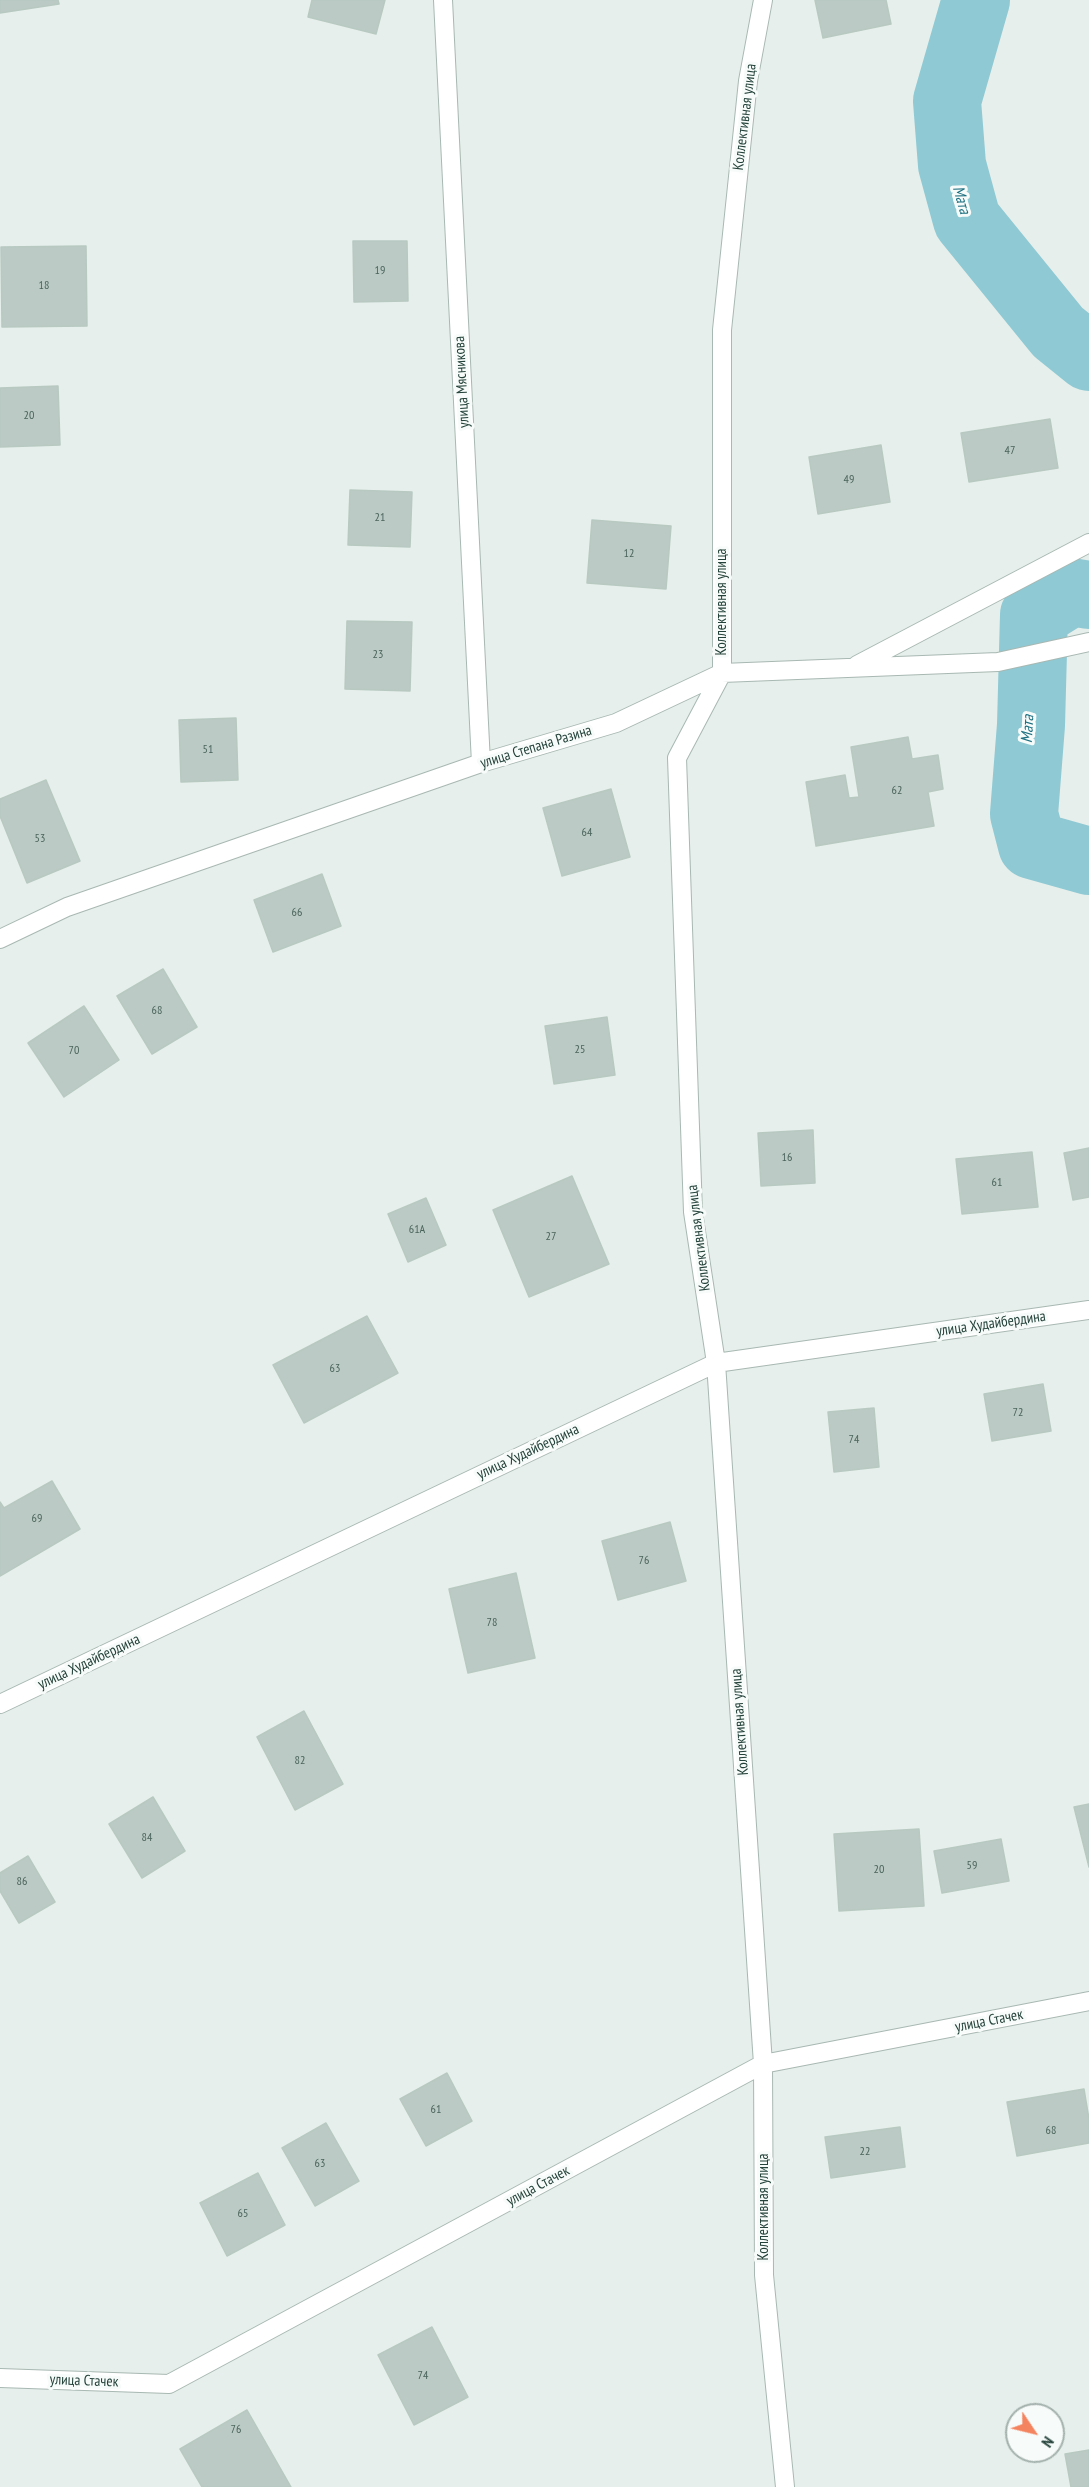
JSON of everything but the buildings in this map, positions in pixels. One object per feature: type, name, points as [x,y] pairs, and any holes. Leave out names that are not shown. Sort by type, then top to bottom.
[{"type":"street","name":"улица Мясникова","points":[[443,0],[481,763]]},
{"type":"street","name":"Коллективная улица","points":[[763,0],[748,81],[722,330],[722,673],[677,758],[693,1212],[717,1363],[763,2064],[764,2275],[785,2487]]},
{"type":"street","points":[[853,667],[1089,543]]},
{"type":"street","name":"улица Степана Разина","points":[[0,939],[67,907],[481,763],[616,723],[722,673],[998,662],[1089,642]]},
{"type":"street","name":"улица Худайбердина","points":[[0,1704],[717,1363],[1089,1310]]},
{"type":"street","name":"улица Стачек","points":[[0,2378],[169,2384],[763,2064],[1089,2001]]},
{"type":"waterway","name":"Мата","points":[[976,0],[947,101],[952,165],[967,220],[1058,332],[1089,357]]},
{"type":"waterway","name":"Мата","points":[[1089,595],[1071,592],[1034,615],[1031,725],[1024,814],[1032,845],[1089,861]]}]
